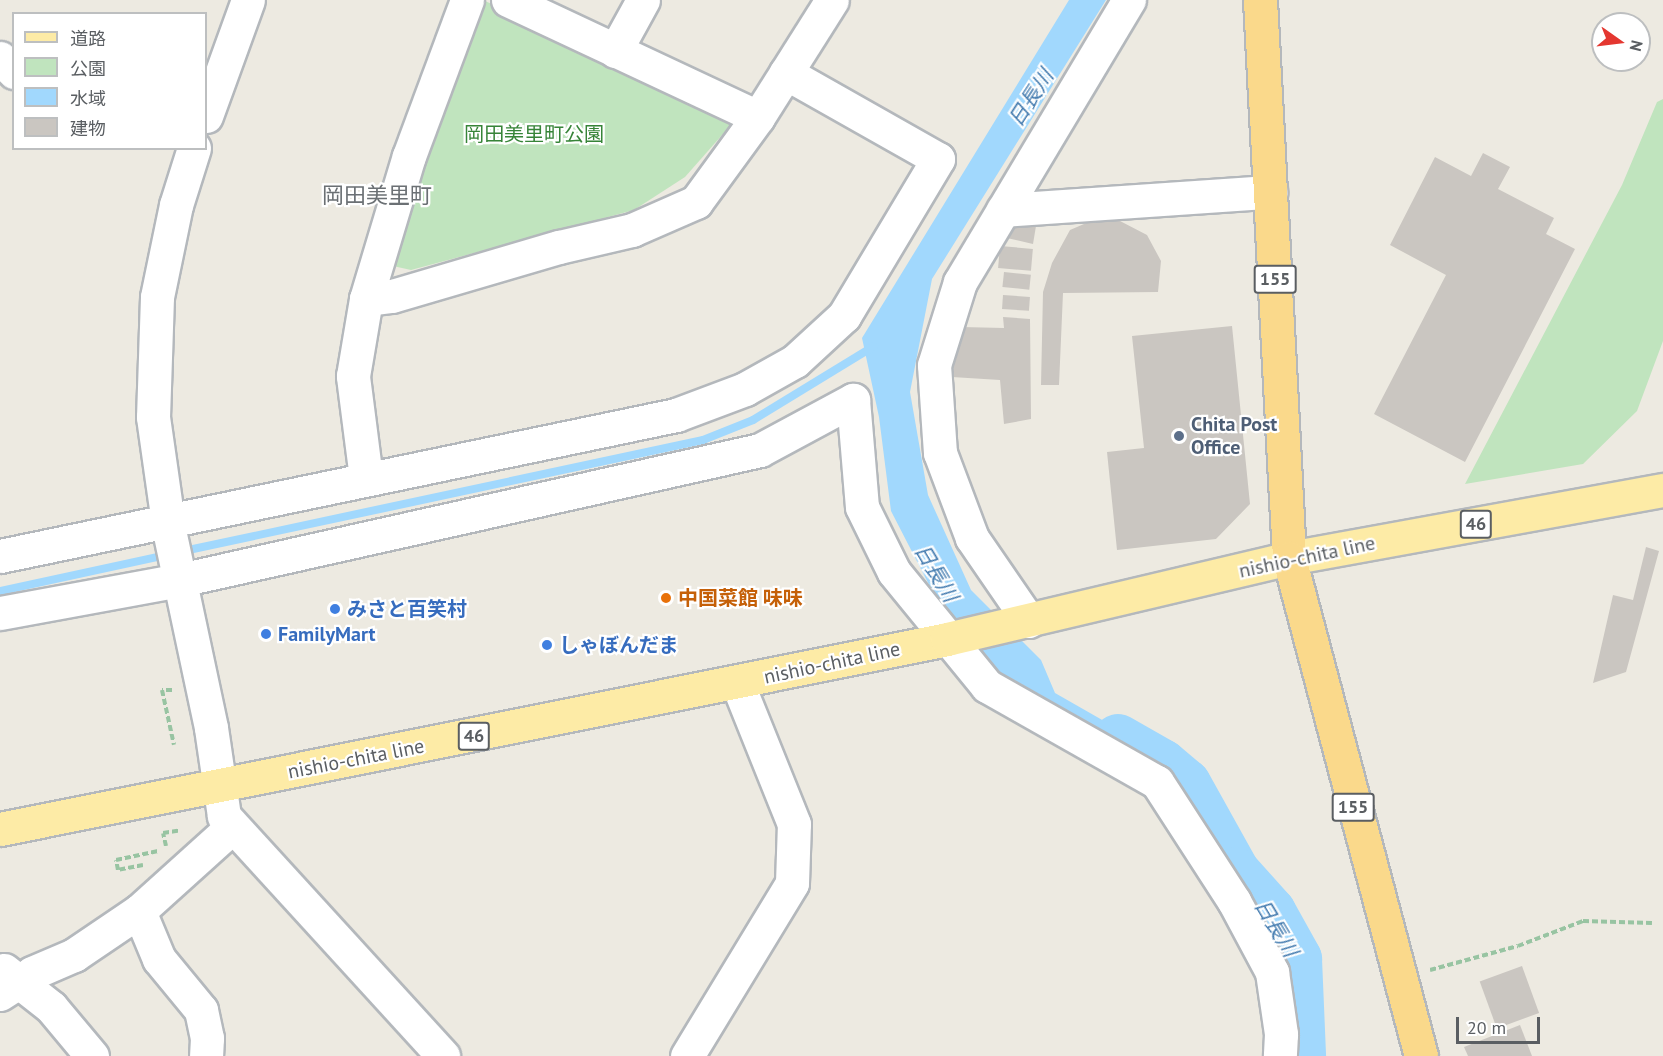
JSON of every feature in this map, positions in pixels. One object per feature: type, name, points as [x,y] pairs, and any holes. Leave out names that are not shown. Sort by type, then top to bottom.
[{"type":"highway","name":"155","points":[[1260,0],[1289,558],[1397,977],[1421,1056]]},
{"type":"main road","name":"nishio-chita line","points":[[0,829],[948,639],[1289,558],[1663,490]]},
{"type":"street","points":[[207,110],[216,54],[249,0]]},
{"type":"street","points":[[366,478],[353,376],[366,298],[409,156],[467,0]]},
{"type":"street","points":[[508,0],[758,117]]},
{"type":"street","points":[[615,51],[643,0]]},
{"type":"street","points":[[366,298],[392,296],[559,247],[632,230],[696,202],[758,117],[832,0]]},
{"type":"street","points":[[1028,621],[972,538],[940,453],[934,365],[960,282],[1129,0]]},
{"type":"street","points":[[0,58],[12,70]]},
{"type":"street","points":[[0,556],[169,526],[366,478],[676,415],[745,389],[795,361],[844,316],[938,159],[786,73]]},
{"type":"street","points":[[193,150],[165,252],[153,337],[153,417],[169,526],[211,728],[224,816],[443,1056]]},
{"type":"street","points":[[1003,210],[1270,192]]},
{"type":"street","points":[[0,613],[760,450],[853,400],[862,507],[894,572],[987,686],[1157,782],[1234,901],[1272,972],[1281,1034],[1280,1056]]},
{"type":"street","points":[[687,1056],[792,883],[794,824],[738,682]]},
{"type":"street","points":[[6,981],[74,955],[139,911],[232,827]]},
{"type":"street","points":[[139,911],[159,960],[201,1010],[215,1051]]},
{"type":"street","points":[[6,981],[51,1006],[92,1056]]},
{"type":"path","points":[[174,699],[171,688],[162,690],[174,746]]},
{"type":"path","points":[[118,870],[116,860],[162,850]]},
{"type":"path","points":[[1397,977],[1475,960],[1583,921],[1652,923]]},
{"type":"green space","name":"岡田美里町公園","points":[[480,0],[738,117],[685,177],[634,210],[411,270],[393,266],[419,158]]},
{"type":"green space","points":[[1663,99],[1663,341],[1637,411],[1583,464],[1465,484],[1622,185],[1657,102]]},
{"type":"water","points":[[1069,0],[1106,0],[932,279],[910,392],[928,495],[971,590],[1041,660],[1055,693],[1181,765],[1173,779],[993,675],[941,608],[891,511],[879,417],[862,338]]},
{"type":"building","points":[[1483,153],[1510,167],[1498,189],[1554,218],[1546,234],[1575,249],[1465,462],[1374,414],[1446,275],[1390,245],[1435,157],[1471,176]]},
{"type":"building","points":[[1091,221],[1120,221],[1147,235],[1161,261],[1158,292],[1063,293],[1059,385],[1041,385],[1043,292],[1052,263],[1070,230]]},
{"type":"building","points":[[1009,224],[1036,226],[1033,244],[1007,238]]},
{"type":"building","points":[[1000,246],[1033,249],[1031,271],[998,268]]},
{"type":"building","points":[[1004,272],[1031,275],[1029,290],[1002,287]]},
{"type":"building","points":[[1003,295],[1030,297],[1029,311],[1002,309]]},
{"type":"building","points":[[1003,317],[1030,319],[1031,419],[1004,424],[1000,380],[952,377],[961,327],[1004,328]]},
{"type":"building","points":[[1232,326],[1250,504],[1216,539],[1117,550],[1107,452],[1144,448],[1132,336]]},
{"type":"building","points":[[1646,547],[1659,551],[1626,672],[1593,683],[1613,595],[1633,600]]},
{"type":"building","points":[[1522,966],[1539,1013],[1497,1028],[1480,981]]},
{"type":"building","points":[[1520,1025],[1532,1056],[1468,1056],[1464,1047]]},
{"type":"waterway","points":[[179,552],[703,440],[753,420],[874,346]]},
{"type":"waterway","points":[[0,591],[167,555]]},
{"type":"waterway","name":"日長川","points":[[1118,739],[1162,764],[1186,784],[1235,872],[1271,912],[1297,959],[1301,1056]]},
{"type":"place","name":"Chita Post Office","points":[[1179,436]]},
{"type":"place","name":"中国菜館 味味","points":[[666,598]]},
{"type":"place","name":"みさと百笑村","points":[[335,609]]},
{"type":"place","name":"FamilyMart","points":[[266,634]]},
{"type":"place","name":"しゃぼんだま","points":[[547,645]]},
{"type":"district","name":"岡田美里町","points":[[377,196]]}]
